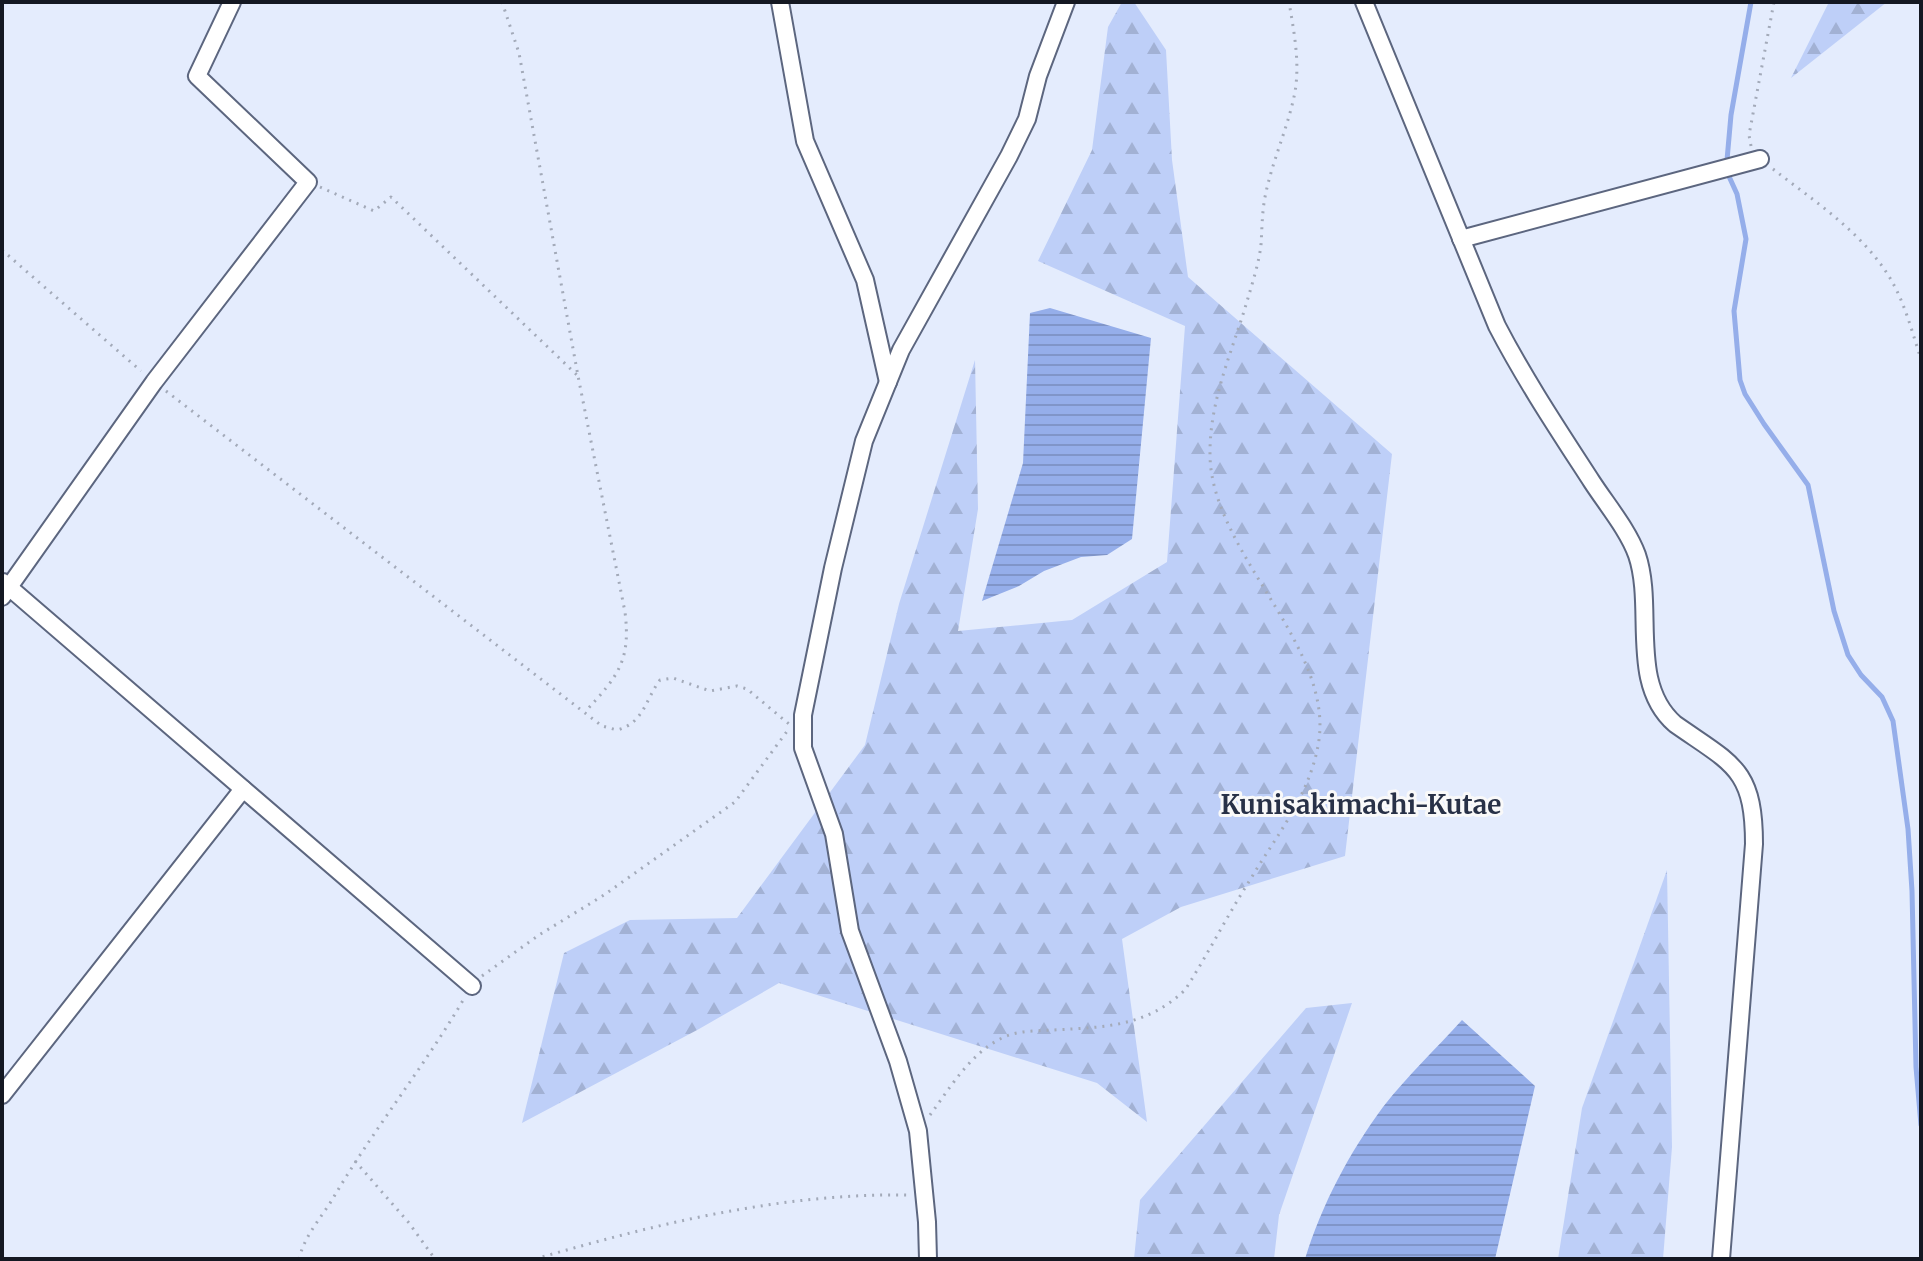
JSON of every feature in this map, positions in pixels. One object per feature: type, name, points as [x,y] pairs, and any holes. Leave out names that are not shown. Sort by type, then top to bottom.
[{"type":"street","points":[[232,2],[197,76],[308,182],[154,382],[4,589],[472,986]]},
{"type":"street","points":[[780,2],[805,141],[865,280],[888,382]]},
{"type":"street","points":[[928,1259],[918,1131],[898,1061],[850,931],[834,834],[796,731],[803,715],[864,441],[901,350],[1027,119],[1038,76],[1066,2]]},
{"type":"street","points":[[1364,2],[1497,326],[1514,359],[1636,555],[1643,595],[1649,671],[1657,699],[1667,718],[1732,764],[1752,802],[1754,844],[1721,1259]]},
{"type":"street","points":[[1461,239],[1760,159]]},
{"type":"street","points":[[2,1095],[243,789]]},
{"type":"path","points":[[502,2],[519,53],[628,635],[622,666],[614,680],[585,712]]},
{"type":"path","points":[[918,1131],[976,1056],[1003,1037],[1025,1031],[1096,1028],[1141,1019],[1174,1000],[1185,990],[1296,809],[1311,775],[1319,744],[1320,718],[1315,690],[1299,650],[1225,515],[1214,485],[1210,458],[1211,426],[1217,394],[1249,297],[1261,248],[1266,190],[1295,91],[1296,45],[1289,2]]},
{"type":"path","points":[[1774,2],[1749,135],[1750,144],[1760,159],[1850,231],[1873,254],[1904,306],[1921,359]]},
{"type":"path","points":[[308,182],[374,211],[391,197],[578,376]]},
{"type":"path","points":[[2,250],[154,382],[609,729],[626,728],[641,716],[660,680],[673,678],[710,691],[737,686],[747,689],[796,731],[735,802],[604,895],[487,970],[472,986],[434,1049],[355,1161],[305,1240],[299,1259]]},
{"type":"path","points":[[355,1161],[409,1223],[435,1259]]},
{"type":"path","points":[[535,1259],[696,1216],[864,1194],[925,1195]]},
{"type":"green space","points":[[1122,2],[1134,2],[1166,50],[1172,160],[1188,277],[1392,454],[1345,856],[1181,907],[1122,939],[1147,1122],[1097,1083],[779,983],[522,1123],[564,953],[630,920],[737,918],[865,745],[899,604],[975,360],[978,509],[958,631],[1072,620],[1167,562],[1185,326],[1038,261],[1092,150],[1108,27]]},
{"type":"green space","points":[[1829,2],[1887,2],[1791,78]]},
{"type":"green space","points":[[1667,870],[1672,1147],[1663,1259],[1558,1259],[1582,1108]]},
{"type":"green space","points":[[1352,1003],[1279,1215],[1274,1259],[1134,1259],[1140,1200],[1306,1008]]},
{"type":"shaded area","points":[[1050,308],[1151,338],[1132,539],[1107,555],[1081,557],[982,601],[1023,463],[1030,313]]},
{"type":"shaded area","points":[[1462,1020],[1535,1086],[1495,1259],[1305,1259],[1328,1199],[1371,1124],[1402,1084]]},
{"type":"waterway","points":[[1751,2],[1731,115],[1727,160],[1727,172],[1737,194],[1746,239],[1734,311],[1740,380],[1764,424],[1808,485],[1834,611],[1848,655],[1861,675],[1882,697],[1893,721],[1908,829],[1916,1067],[1921,1125]]},
{"type":"district","name":"Kunisakimachi-Kutae","points":[[1361,804]]}]
